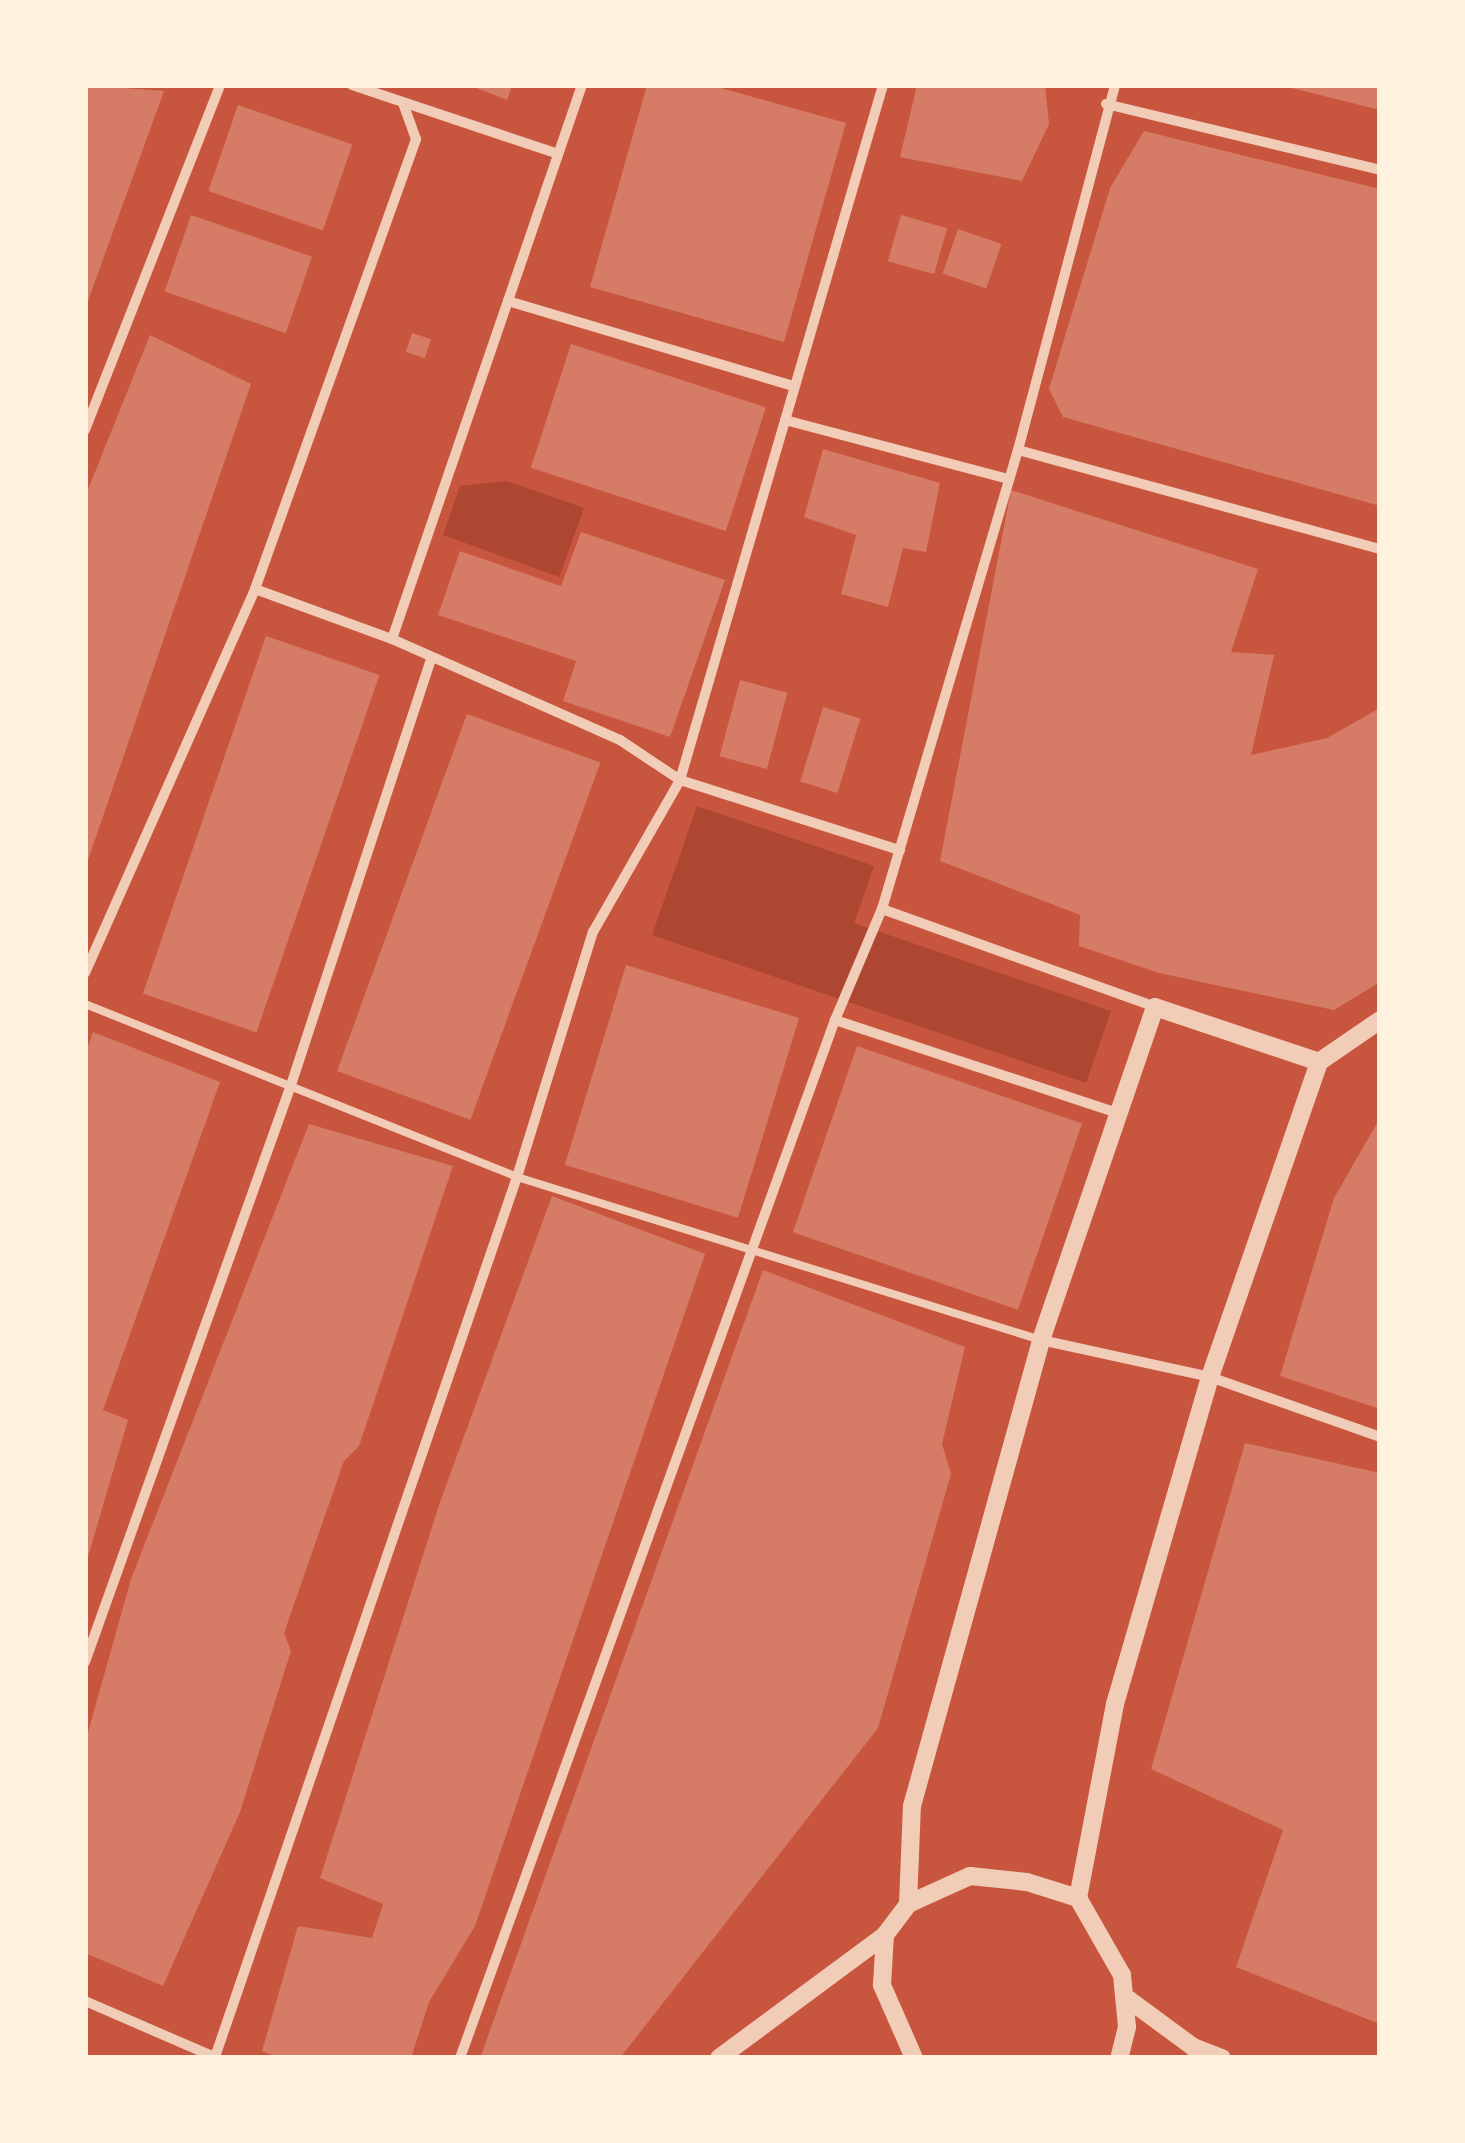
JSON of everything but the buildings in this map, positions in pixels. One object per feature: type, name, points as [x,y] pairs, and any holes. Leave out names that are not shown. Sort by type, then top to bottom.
[{"type":"street","points":[[85,430],[220,85]]},
{"type":"street","points":[[352,85],[558,154]]},
{"type":"street","points":[[392,640],[582,85]]},
{"type":"street","points":[[85,2002],[216,2058],[516,1176],[593,932],[680,780],[883,85]]},
{"type":"street","points":[[460,2058],[755,1252],[835,1020],[882,909],[1018,450],[1106,104],[1115,85]]},
{"type":"street","points":[[85,973],[254,589],[416,139],[403,104]]},
{"type":"street","points":[[1106,104],[1380,170]]},
{"type":"street","points":[[508,300],[794,386]]},
{"type":"street","points":[[785,420],[1009,479]]},
{"type":"street","points":[[1018,450],[1380,549]]},
{"type":"street","points":[[254,589],[392,640],[430,661],[620,740],[680,780],[900,850]]},
{"type":"street","points":[[85,1662],[290,1085],[430,661]]},
{"type":"street","points":[[882,909],[1318,1062]]},
{"type":"street","points":[[908,1904],[912,1806],[1041,1340],[1155,1006]]},
{"type":"street","points":[[835,1020],[1116,1112]]},
{"type":"street","points":[[1078,1898],[1114,1704],[1210,1378],[1318,1062],[1380,1020]]},
{"type":"street","points":[[1041,1340],[1210,1378],[1380,1438]]},
{"type":"street","points":[[719,2058],[885,1934],[908,1904],[970,1876],[1026,1882],[1078,1898],[1103,1936],[1128,2000],[1119,2058]]},
{"type":"street","points":[[885,1934],[882,1985],[908,2056]]},
{"type":"street","points":[[1128,2000],[1193,2047],[1222,2058]]},
{"type":"lane","points":[[85,1004],[516,1176],[1041,1340]]},
{"type":"shaded area","points":[[507,481],[584,508],[559,577],[443,535],[460,486]]},
{"type":"shaded area","points":[[697,806],[874,866],[854,923],[1111,1011],[1086,1083],[652,935]]}]
